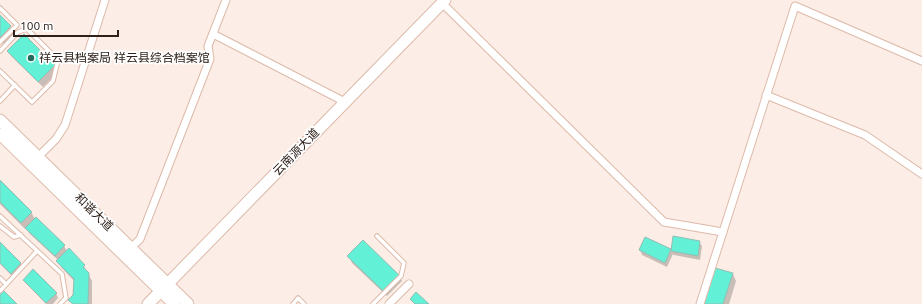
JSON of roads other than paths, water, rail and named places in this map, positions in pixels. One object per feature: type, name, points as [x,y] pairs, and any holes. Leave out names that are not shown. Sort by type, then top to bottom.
[{"type":"main road","name":"云南源大道","points":[[148,304],[443,2]]},
{"type":"main road","name":"和谐大道","points":[[0,120],[131,248],[164,288],[174,304]]},
{"type":"main road","name":"和谐大道","points":[[0,134],[164,288],[188,304]]},
{"type":"street","points":[[38,157],[56,139],[65,125],[105,0]]},
{"type":"street","points":[[131,248],[140,239],[210,59],[208,46],[226,0]]},
{"type":"street","points":[[443,2],[664,222],[723,232]]},
{"type":"street","points":[[700,304],[795,6],[922,61]]},
{"type":"street","points":[[213,34],[345,102]]},
{"type":"street","points":[[766,95],[865,135],[922,174]]},
{"type":"street","points":[[389,304],[409,284]]},
{"type":"lane","points":[[0,8],[17,25],[0,42]]},
{"type":"lane","points":[[0,51],[18,32],[26,29],[58,60],[53,80],[32,102],[0,71]]},
{"type":"lane","points":[[0,101],[15,85]]},
{"type":"lane","points":[[0,216],[62,274],[66,298],[60,304]]},
{"type":"lane","points":[[0,226],[14,236],[21,235]]},
{"type":"lane","points":[[373,304],[401,276],[404,263],[377,236]]},
{"type":"lane","points":[[0,291],[38,251]]},
{"type":"lane","points":[[0,278],[6,284]]},
{"type":"lane","points":[[293,304],[298,298],[304,304]]},
{"type":"place","name":"祥云县档案局 祥云县综合档案馆","points":[[31,58]]}]
